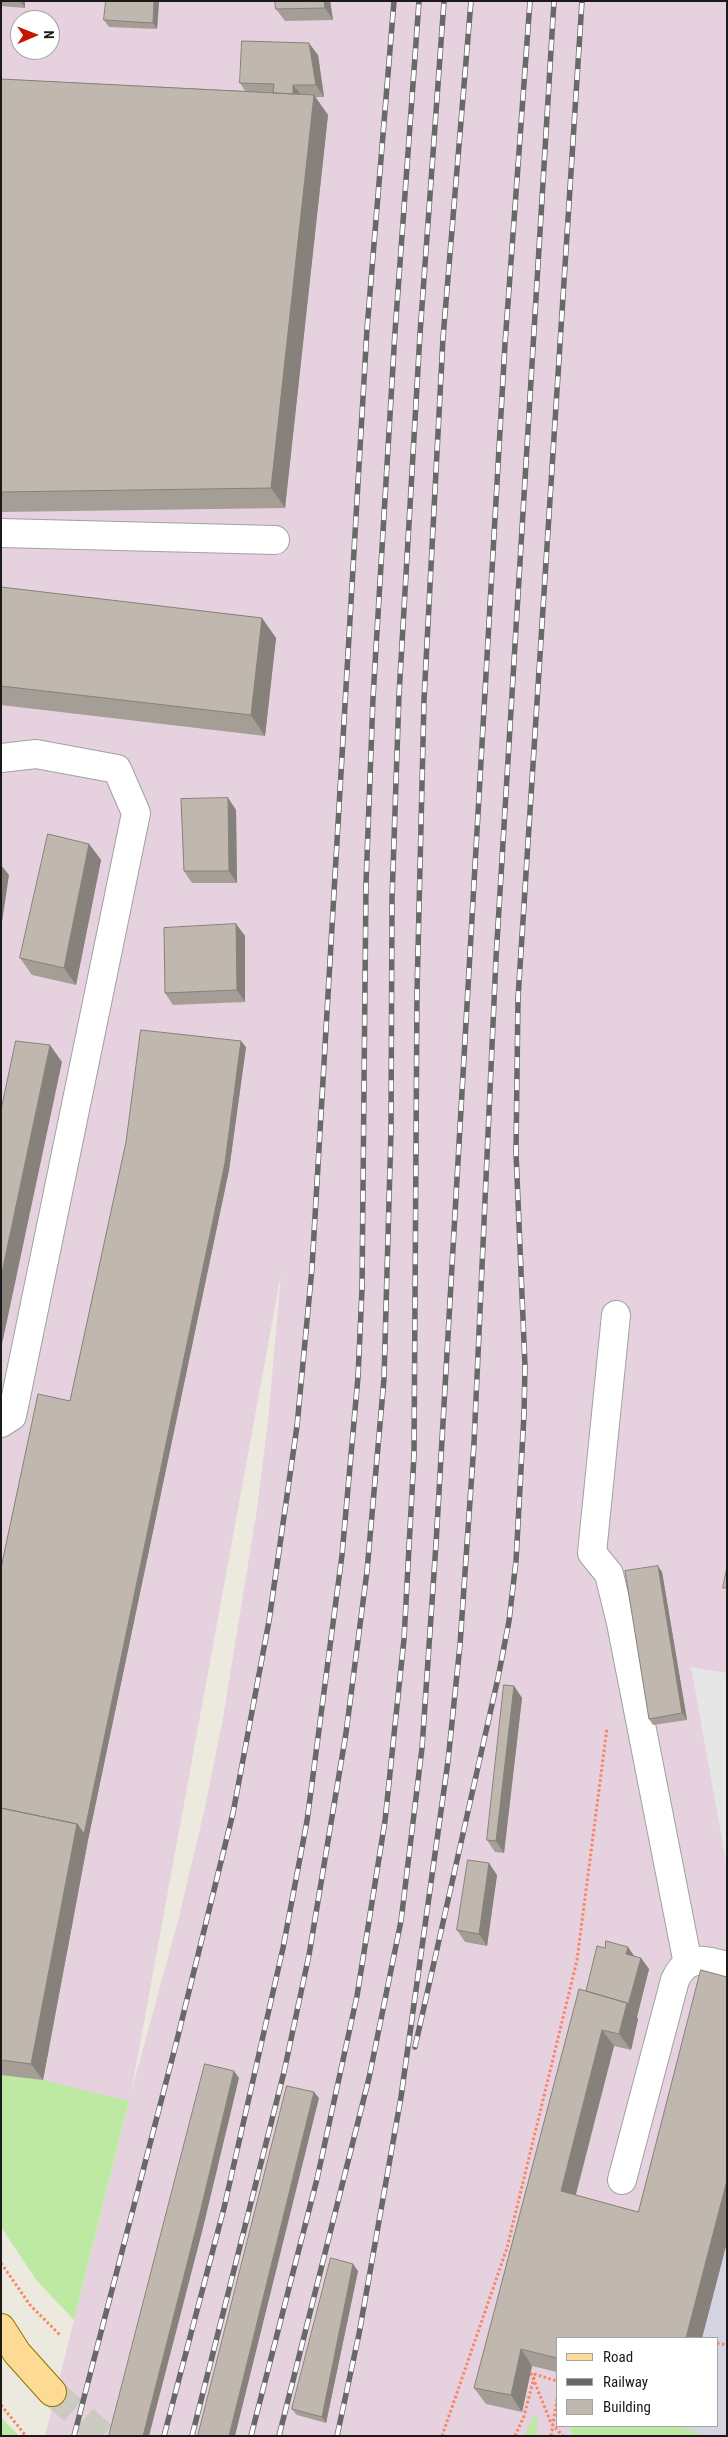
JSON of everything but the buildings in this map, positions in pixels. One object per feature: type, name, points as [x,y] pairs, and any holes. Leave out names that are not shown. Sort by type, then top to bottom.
[{"type":"main road","points":[[1,2328],[16,2353],[52,2392]]},
{"type":"lane","points":[[1,533],[275,540]]},
{"type":"lane","points":[[1,758],[36,754],[116,769],[136,813],[12,1416],[1,1423]]},
{"type":"lane","points":[[616,1315],[592,1553],[609,1574],[621,1623],[688,1964]]},
{"type":"lane","points":[[622,2180],[675,1980],[680,1971],[688,1964],[697,1960],[727,1966]]},
{"type":"path","points":[[442,2436],[507,2248],[577,1960],[608,1722]]},
{"type":"path","points":[[1,2263],[30,2304],[60,2335]]},
{"type":"path","points":[[556,2381],[531,2373],[551,2423],[563,2436]]},
{"type":"path","points":[[515,2436],[524,2416],[534,2379]]},
{"type":"path","points":[[551,2436],[551,2423],[556,2403]]},
{"type":"path","points":[[1,2405],[26,2436]]},
{"type":"shaded area","points":[[1,1],[727,1],[727,2436],[45,2436],[129,2101],[1,2075]],"holes":[[[281,1274],[268,1422],[257,1509],[223,1718],[205,1807],[179,1917],[131,2093]]]},
{"type":"shaded area","points":[[691,1667],[727,1673],[727,1867]]},
{"type":"shaded area","points":[[727,2243],[727,2436],[698,2436],[698,2432],[680,2427],[718,2427],[718,2337],[702,2337]]},
{"type":"green space","points":[[1,2075],[43,2080],[129,2101],[74,2320],[37,2281],[1,2227]]},
{"type":"green space","points":[[533,2416],[537,2417],[537,2436],[524,2436]]},
{"type":"green space","points":[[1,2417],[17,2434],[17,2436],[1,2436]]},
{"type":"green space","points":[[569,2427],[679,2427],[699,2432],[698,2436],[574,2436]]},
{"type":"tunnel","points":[[52,2392],[103,2436]]},
{"type":"railway","points":[[74,2436],[177,2040],[233,1813],[269,1621],[297,1426],[312,1268],[367,329],[394,1]]},
{"type":"railway","points":[[164,2436],[224,2208],[283,1948],[307,1821],[342,1555],[358,1377],[362,1289],[366,884],[373,698],[395,332],[419,1]]},
{"type":"railway","points":[[192,2436],[284,2072],[309,1955],[346,1733],[367,1571],[384,1379],[391,1130],[392,899],[399,695],[420,334],[444,1]]},
{"type":"railway","points":[[251,2436],[317,2179],[357,1996],[385,1821],[404,1639],[414,1455],[417,993],[424,700],[443,338],[471,1]]},
{"type":"railway","points":[[279,2436],[369,2078],[401,1921],[422,1748],[436,1544],[505,344],[530,1]]},
{"type":"railway","points":[[337,2436],[359,2334],[401,2097],[448,1761],[460,1645],[474,1443],[496,958],[554,1]]},
{"type":"railway","points":[[415,2047],[498,1678],[509,1621],[516,1561],[525,1366],[516,1153],[518,998],[582,1]]}]
